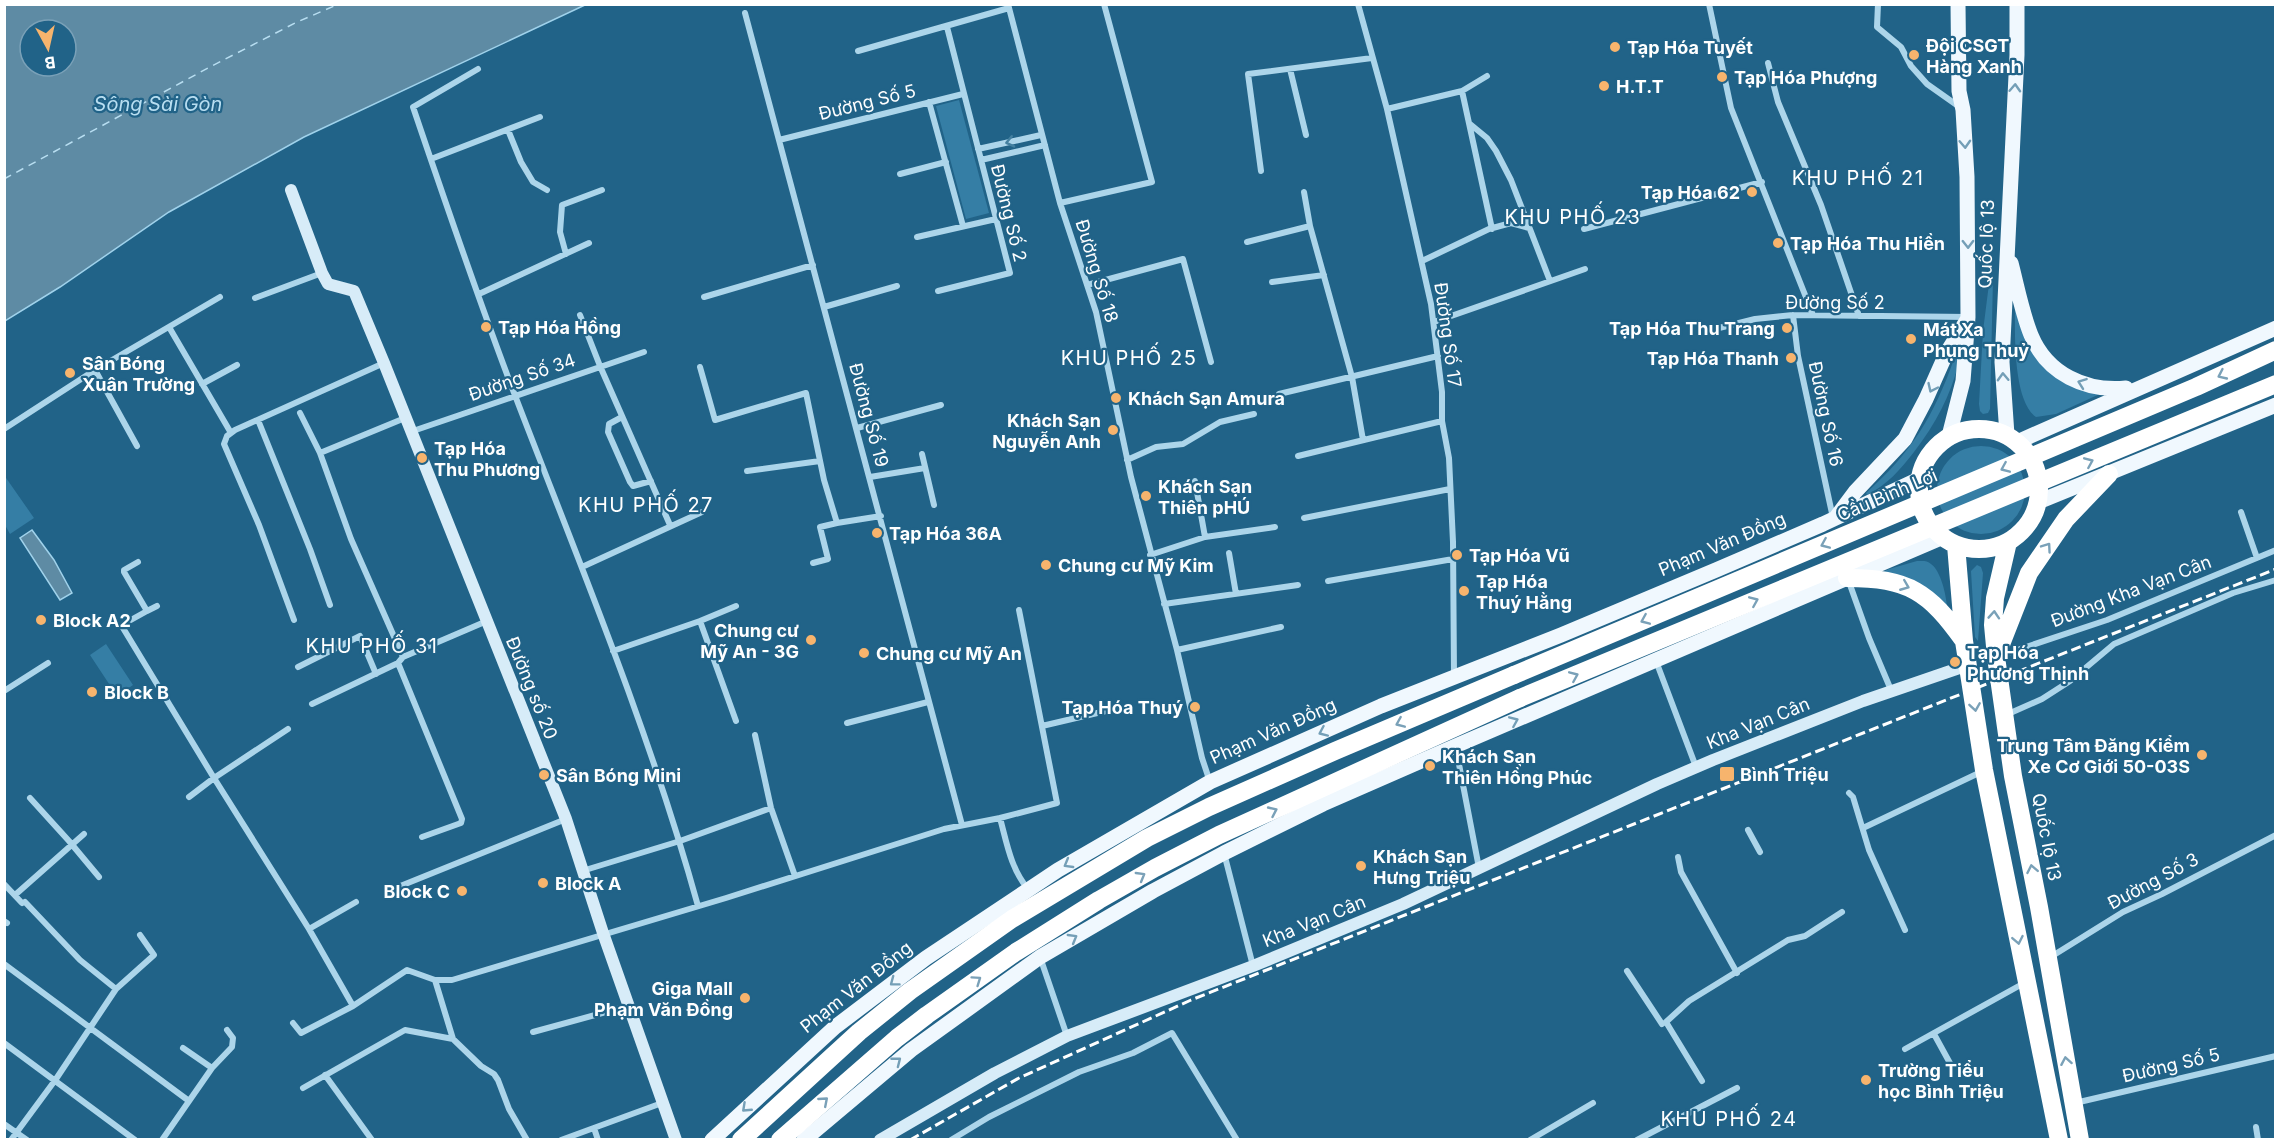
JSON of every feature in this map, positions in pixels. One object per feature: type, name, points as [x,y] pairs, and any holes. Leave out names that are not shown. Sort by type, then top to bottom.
[{"type":"highway","name":"Cầu Bình Lợi","points":[[1514,675],[2196,387],[2276,350]]},
{"type":"highway","points":[[780,1140],[897,1038],[1016,952],[1099,900],[1222,844],[1459,725],[1520,698],[2276,384]]},
{"type":"highway","points":[[1988,429],[2012,438],[2028,454],[2036,468],[2040,485],[2038,502],[2027,525],[2008,542],[1996,547],[1983,549],[1949,541],[1925,518],[1918,492],[1919,479],[1927,459],[1935,447],[1949,436],[1968,430],[1988,429]]},
{"type":"highway","points":[[1996,657],[2029,573],[2066,519],[2109,474]]},
{"type":"highway","points":[[1949,541],[1984,770],[2056,1137]]},
{"type":"highway","name":"Quốc lộ 13","points":[[2008,542],[1995,598],[1993,625],[1996,657],[2013,776],[2080,1140]]},
{"type":"highway","points":[[1847,578],[1872,578],[1897,583],[1922,594],[1936,605],[1964,641]]},
{"type":"highway","name":"Phạm Văn Đồng","points":[[741,1140],[795,1088],[859,1032],[1033,897],[1209,807],[1514,675]]},
{"type":"main road","points":[[1958,4],[1963,58]]},
{"type":"main road","points":[[1963,58],[1965,4]]},
{"type":"main road","name":"Quốc lộ 13","points":[[2012,438],[2002,362],[2017,56],[2017,4]]},
{"type":"main road","name":"Quốc lộ 13","points":[[1949,436],[1963,381],[1968,317],[1964,110],[1966,90],[1963,58]]},
{"type":"main road","points":[[2007,249],[2031,334],[2040,352],[2052,365],[2067,377],[2107,390],[2140,387]]},
{"type":"main road","points":[[1847,578],[1860,561],[1862,546],[1851,528],[1834,518],[1905,439],[1946,354],[1968,317]]},
{"type":"main road","points":[[2012,438],[2140,387],[2276,328]]},
{"type":"main road","points":[[2038,502],[2276,405]]},
{"type":"main road","name":"Phạm Văn Đồng","points":[[712,1140],[836,1027],[926,958],[1033,897],[1058,870],[1210,782],[1381,706],[1561,635],[1919,479]]},
{"type":"main road","points":[[804,1140],[911,1050],[1040,957],[1153,891],[1222,844],[1323,804],[1847,578],[1949,541]]},
{"type":"main road","points":[[1454,677],[1454,701]]},
{"type":"main road","points":[[1459,725],[1460,744]]},
{"type":"main road","points":[[782,1075],[795,1088]]},
{"type":"street","points":[[1060,203],[1152,182],[1104,4]]},
{"type":"street","name":"Đường Số 17","points":[[1358,4],[1387,109],[1434,322],[1442,392],[1442,421],[1449,458],[1454,677]]},
{"type":"street","points":[[1709,4],[1731,108],[1813,315]]},
{"type":"street","points":[[1878,4],[1877,27],[1901,47],[1911,66],[1927,84],[1964,110]]},
{"type":"street","points":[[858,51],[947,27],[1009,6]]},
{"type":"street","name":"Đường Số 18","points":[[1009,6],[1060,203],[1096,312],[1127,460],[1150,555],[1178,650],[1202,758],[1210,782]]},
{"type":"street","name":"Đường Số 19","points":[[745,13],[962,825]]},
{"type":"street","name":"Đường Số 2","points":[[938,291],[1010,273],[947,27]]},
{"type":"street","points":[[1261,171],[1248,74],[1372,58]]},
{"type":"street","points":[[1767,63],[1778,102],[1821,206],[1859,316]]},
{"type":"street","points":[[478,69],[413,106],[515,396],[582,567],[681,841],[699,906]]},
{"type":"street","points":[[1290,69],[1306,135]]},
{"type":"street","points":[[1387,109],[1462,91],[1487,76]]},
{"type":"street","points":[[1462,91],[1492,229]]},
{"type":"street","name":"Đường Số 5","points":[[779,140],[963,94]]},
{"type":"street","points":[[929,102],[963,226]]},
{"type":"street","points":[[431,159],[540,117]]},
{"type":"street","points":[[1470,124],[1487,138],[1511,180],[1550,281]]},
{"type":"street","points":[[508,130],[521,162],[533,182],[547,190]]},
{"type":"street","name":"Đường Số 2","points":[[978,149],[1041,135]]},
{"type":"street","name":"Đường Số 2","points":[[981,160],[1045,146]]},
{"type":"street","points":[[900,174],[946,162]]},
{"type":"street","points":[[1584,229],[1762,182]]},
{"type":"street","points":[[255,298],[322,273],[291,190]]},
{"type":"street","points":[[566,254],[560,232],[562,205],[602,190]]},
{"type":"street","points":[[1304,192],[1310,226],[1352,377],[1363,441]]},
{"type":"street","points":[[917,237],[996,219]]},
{"type":"street","points":[[1422,261],[1492,229],[1511,223],[1529,228]]},
{"type":"street","points":[[1247,242],[1310,226]]},
{"type":"street","points":[[479,294],[589,243]]},
{"type":"street","points":[[1088,285],[1183,259],[1211,362]]},
{"type":"street","points":[[704,297],[813,264]]},
{"type":"street","points":[[1434,322],[1585,269]]},
{"type":"street","name":"Đường số 20","points":[[322,273],[328,284],[354,291],[384,363],[566,819],[628,1006],[676,1140]]},
{"type":"street","points":[[1272,282],[1324,275]]},
{"type":"street","points":[[824,306],[897,286]]},
{"type":"street","points":[[4,429],[95,370],[220,297]]},
{"type":"street","points":[[580,315],[670,525]]},
{"type":"street","name":"Đường Số 2","points":[[1703,332],[1755,319],[1792,315],[1968,317]]},
{"type":"street","name":"Đường Số 16","points":[[1792,315],[1798,356],[1834,518]]},
{"type":"street","points":[[169,327],[231,433]]},
{"type":"street","name":"Đường Số 34","points":[[410,432],[644,352]]},
{"type":"street","points":[[1279,393],[1438,356]]},
{"type":"street","points":[[294,620],[259,525],[224,444],[231,433],[384,363]]},
{"type":"street","points":[[202,384],[237,365]]},
{"type":"street","points":[[700,367],[715,420],[806,393],[820,460],[837,523]]},
{"type":"street","points":[[95,370],[137,446]]},
{"type":"street","points":[[857,428],[941,405]]},
{"type":"street","points":[[300,413],[320,453],[351,539],[462,821],[423,837]]},
{"type":"street","points":[[1127,460],[1156,447],[1183,444],[1220,423],[1254,414]]},
{"type":"street","points":[[622,417],[609,424],[608,432],[630,482],[633,486],[651,481]]},
{"type":"street","points":[[320,453],[405,418]]},
{"type":"street","points":[[258,420],[330,605]]},
{"type":"street","points":[[1298,456],[1442,421]]},
{"type":"street","points":[[922,454],[934,505]]},
{"type":"street","points":[[747,471],[820,460]]},
{"type":"street","points":[[870,477],[925,468]]},
{"type":"street","points":[[1195,481],[1205,537]]},
{"type":"street","points":[[1304,518],[1450,489]]},
{"type":"street","points":[[582,567],[702,512]]},
{"type":"street","points":[[2241,512],[2257,558]]},
{"type":"street","points":[[813,563],[828,559],[820,527],[880,516]]},
{"type":"street","points":[[1150,555],[1205,537],[1275,527]]},
{"type":"street","name":"Đường Kha Vạn Cân","points":[[1996,657],[2107,620],[2276,550]]},
{"type":"street","points":[[1229,553],[1236,594]]},
{"type":"street","points":[[1328,581],[1453,559]]},
{"type":"street","points":[[138,562],[124,572],[147,611]]},
{"type":"street","points":[[1847,578],[1891,690]]},
{"type":"street","points":[[2004,716],[2042,699],[2070,681],[2114,644],[2222,598],[2276,580]]},
{"type":"street","points":[[1164,604],[1298,585]]},
{"type":"street","points":[[157,606],[124,624],[123,628],[309,929],[352,1006]]},
{"type":"street","points":[[613,651],[736,606]]},
{"type":"street","points":[[293,1023],[301,1033],[352,1006],[407,970],[435,980],[452,980],[699,906],[944,828],[1000,818],[1057,803],[1019,610]]},
{"type":"street","points":[[312,704],[400,660],[487,621]]},
{"type":"street","points":[[700,621],[736,721]]},
{"type":"street","points":[[1178,650],[1281,627]]},
{"type":"street","points":[[297,667],[360,636],[376,674]]},
{"type":"street","points":[[1656,660],[1696,767]]},
{"type":"street","points":[[4,691],[48,663]]},
{"type":"street","name":"Kha Vạn Cân","points":[[880,1140],[975,1084],[1067,1036],[1253,966],[1403,904],[1696,767],[1891,690],[1968,665]]},
{"type":"street","points":[[847,723],[928,702]]},
{"type":"street","points":[[1042,726],[1110,710]]},
{"type":"street","points":[[189,796],[288,729]]},
{"type":"street","points":[[755,735],[771,808],[795,876]]},
{"type":"street","points":[[1460,744],[1458,759],[1479,868]]},
{"type":"street","points":[[1863,828],[1984,770]]},
{"type":"street","points":[[1849,793],[1853,797],[1869,850],[1905,930]]},
{"type":"street","points":[[30,798],[99,877]]},
{"type":"street","points":[[582,871],[681,841],[771,808]]},
{"type":"street","points":[[1000,818],[1012,864],[1018,878],[1033,897]]},
{"type":"street","points":[[388,891],[566,819]]},
{"type":"street","points":[[1748,830],[1760,852]]},
{"type":"street","points":[[15,895],[84,834]]},
{"type":"street","name":"Đường Số 3","points":[[2048,959],[2123,912],[2276,835]]},
{"type":"street","points":[[1222,844],[1253,966]]},
{"type":"street","points":[[1678,857],[1681,872],[1737,973]]},
{"type":"street","points":[[4,884],[80,960],[117,989]]},
{"type":"street","points":[[309,929],[356,902]]},
{"type":"street","points":[[1664,1023],[1689,1001],[1788,940],[1805,936],[1842,912]]},
{"type":"street","points":[[11,1140],[117,989],[154,955],[140,935]]},
{"type":"street","points":[[1040,957],[1067,1036]]},
{"type":"street","points":[[4,964],[189,1101]]},
{"type":"street","points":[[1627,971],[1702,1081]]},
{"type":"street","points":[[435,980],[453,1039],[498,1080],[509,1109],[527,1140]]},
{"type":"street","points":[[1905,1049],[2026,982]]},
{"type":"street","points":[[533,1032],[628,1006]]},
{"type":"street","points":[[162,1140],[212,1068],[232,1047],[233,1038],[228,1030]]},
{"type":"street","points":[[303,1088],[405,1030],[453,1039]]},
{"type":"street","points":[[951,1140],[989,1117],[1079,1072],[1133,1053],[1172,1034],[1237,1140]]},
{"type":"street","points":[[1934,1034],[1951,1065]]},
{"type":"street","points":[[4,1043],[56,1079],[135,1140]]},
{"type":"street","points":[[183,1048],[212,1068]]},
{"type":"street","name":"Đường Số 5","points":[[2074,1103],[2276,1056]]},
{"type":"street","points":[[324,1075],[372,1140]]},
{"type":"street","points":[[1637,1140],[1737,1088]]},
{"type":"street","points":[[561,1140],[662,1102]]},
{"type":"street","points":[[1530,1140],[1593,1103]]},
{"type":"street","points":[[4,1124],[27,1140]]},
{"type":"street","points":[[2256,1127],[2258,1140]]},
{"type":"street","points":[[594,1128],[598,1140]]},
{"type":"shaded area","points":[[959,100],[989,213],[966,219],[936,106]]},
{"type":"shaded area","points":[[1990,276],[1993,278],[1990,409],[1988,413],[1983,414],[1979,404],[1983,331]]},
{"type":"shaded area","points":[[2015,302],[2029,342],[2102,393],[2056,414],[2036,417],[2028,408],[2019,380],[2015,346]]},
{"type":"shaded area","points":[[1957,358],[1959,362],[1951,387],[1929,431],[1899,471],[1867,495],[1866,493],[1896,463],[1919,432],[1938,398],[1954,359]]},
{"type":"shaded area","points":[[1981,446],[2006,453],[2018,465],[2025,490],[2018,515],[2006,527],[1981,534],[1956,527],[1944,515],[1937,490],[1944,465],[1956,453]]},
{"type":"shaded area","points":[[4,475],[34,518],[10,534],[5,525]]},
{"type":"shaded area","points":[[1917,561],[1928,562],[1935,567],[1947,606],[1879,574]]},
{"type":"shaded area","points":[[1977,565],[1981,567],[1983,573],[1978,641],[1975,637],[1971,571]]},
{"type":"shaded area","points":[[106,644],[133,685],[117,696],[90,655]]},
{"type":"water","name":"Sông Sài Gòn","points":[[5,4],[585,4],[304,137],[169,212],[60,287],[5,321]]},
{"type":"water","points":[[32,530],[54,560],[72,593],[60,600],[20,538]]},
{"type":"ferry route","points":[[4,179],[208,68],[297,22],[339,4]]},
{"type":"railway","points":[[910,1140],[1019,1078],[1191,1000],[2276,569]]},
{"type":"place","name":"Tạp Hóa Tuyết","points":[[1615,47]]},
{"type":"place","name":"Đội CSGT Hàng Xanh","points":[[1914,55]]},
{"type":"place","name":"Tạp Hóa Phượng","points":[[1722,77]]},
{"type":"place","name":"H.T.T","points":[[1604,86]]},
{"type":"place","name":"Tạp Hóa 62","points":[[1752,192]]},
{"type":"place","name":"Tạp Hóa Thu Hiền","points":[[1778,243]]},
{"type":"place","name":"Tạp Hóa Hồng","points":[[486,327]]},
{"type":"place","name":"Tạp Hóa Thu Trang","points":[[1787,328]]},
{"type":"place","name":"Mát Xa Phụng Thuỷ","points":[[1911,339]]},
{"type":"place","name":"Tạp Hóa Thanh","points":[[1791,358]]},
{"type":"place","name":"Sân Bóng Xuân Trường","points":[[70,373]]},
{"type":"place","name":"Khách Sạn Amura","points":[[1116,398]]},
{"type":"place","name":"Khách Sạn Nguyễn Anh","points":[[1113,430]]},
{"type":"place","name":"Tạp Hóa Thu Phương","points":[[422,458]]},
{"type":"place","name":"Khách Sạn Thiên pHÚ","points":[[1146,496]]},
{"type":"place","name":"Tạp Hóa 36A","points":[[877,533]]},
{"type":"place","name":"Tạp Hóa Vũ","points":[[1457,555]]},
{"type":"place","name":"Chung cư Mỹ Kim","points":[[1046,565]]},
{"type":"place","name":"Tạp Hóa Thuý Hằng","points":[[1464,591]]},
{"type":"place","name":"Block A2","points":[[41,620]]},
{"type":"place","name":"Chung cư Mỹ An - 3G","points":[[811,640]]},
{"type":"place","name":"Chung cư Mỹ An","points":[[864,653]]},
{"type":"place","name":"Tạp Hóa Phương Thịnh","points":[[1955,662]]},
{"type":"place","name":"Block B","points":[[92,692]]},
{"type":"place","name":"Tạp Hóa Thuý","points":[[1195,707]]},
{"type":"place","name":"Trung Tâm Đăng Kiểm Xe Cơ Giới 50-03S","points":[[2202,755]]},
{"type":"place","name":"Khách Sạn Thiên Hồng Phúc","points":[[1430,766]]},
{"type":"place","name":"Bình Triệu","points":[[1727,774]]},
{"type":"place","name":"Sân Bóng Mini","points":[[544,775]]},
{"type":"place","name":"Khách Sạn Hưng Triệu","points":[[1361,866]]},
{"type":"place","name":"Block A","points":[[543,883]]},
{"type":"place","name":"Block C","points":[[462,891]]},
{"type":"place","name":"Giga Mall Phạm Văn Đồng","points":[[745,998]]},
{"type":"place","name":"Trường Tiểu học Bình Triệu","points":[[1866,1080]]},
{"type":"district","name":"KHU PHỐ 21","points":[[1858,178]]},
{"type":"district","name":"KHU PHỐ 23","points":[[1573,217]]},
{"type":"district","name":"KHU PHỐ 25","points":[[1129,358]]},
{"type":"district","name":"KHU PHỐ 27","points":[[646,505]]},
{"type":"district","name":"KHU PHỐ 31","points":[[372,646]]},
{"type":"district","name":"KHU PHỐ 24","points":[[1729,1119]]}]
